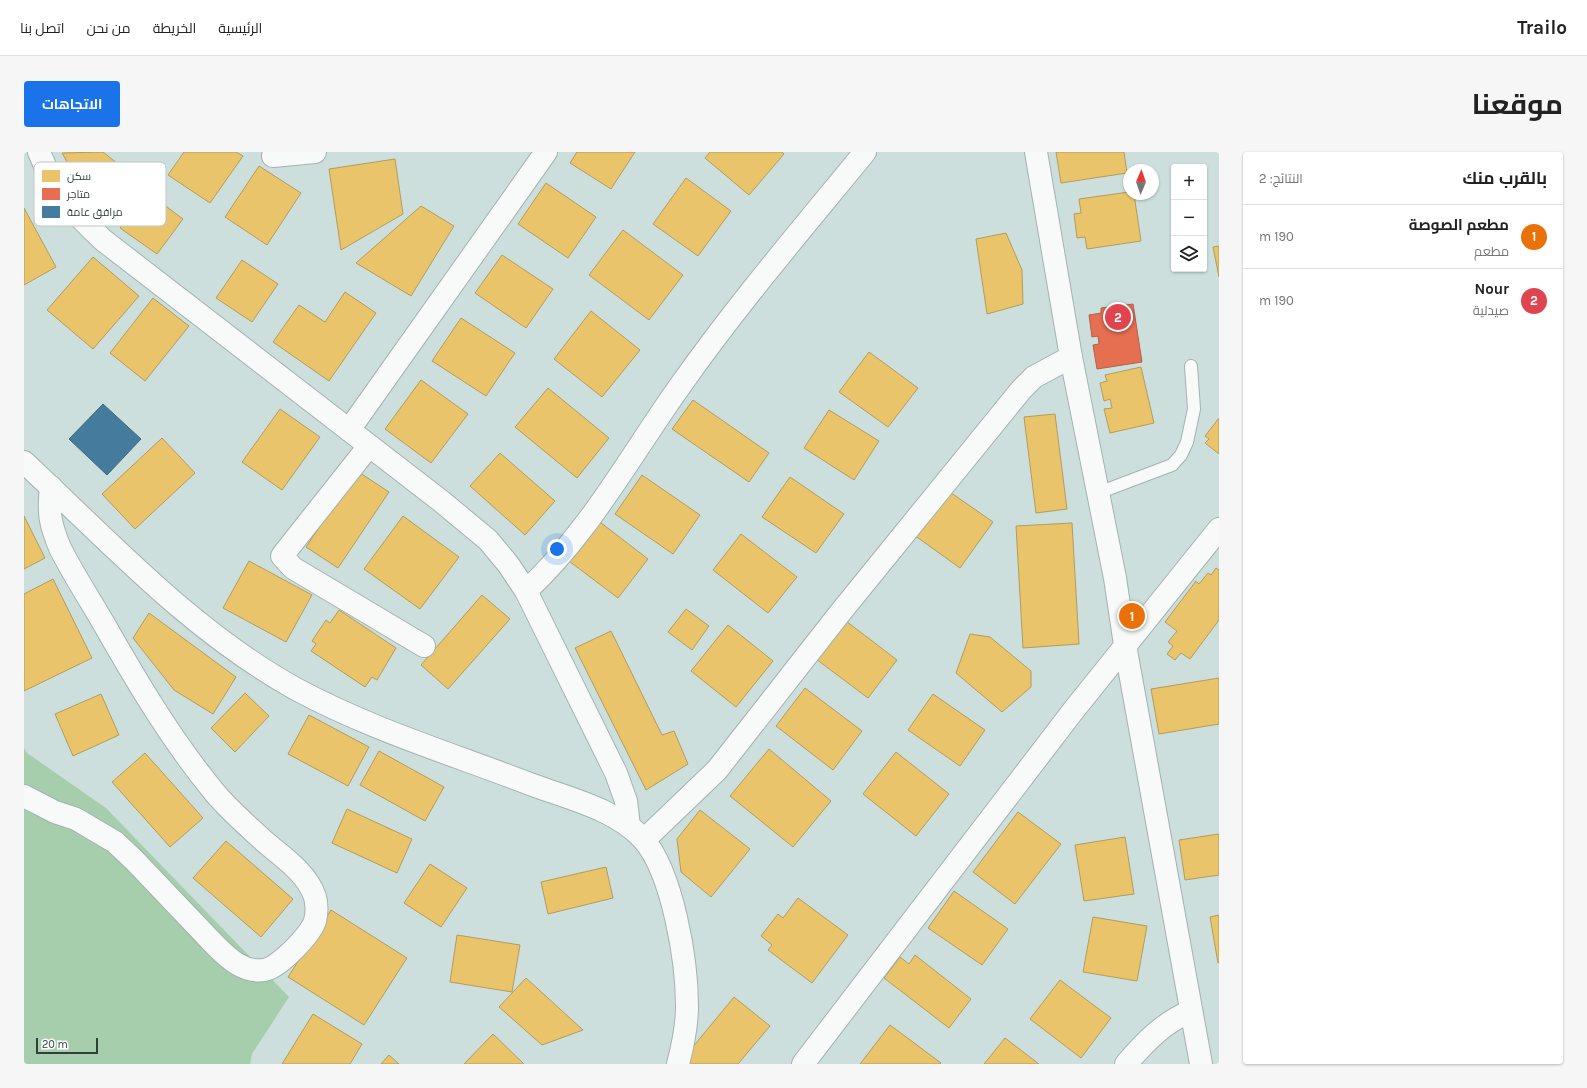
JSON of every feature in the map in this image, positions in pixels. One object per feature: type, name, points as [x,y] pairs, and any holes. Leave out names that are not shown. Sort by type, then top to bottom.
[{"type":"street","points":[[39,152],[43,162]]},
{"type":"street","points":[[273,156],[316,152]]},
{"type":"street","points":[[350,430],[546,152]]},
{"type":"street","points":[[526,591],[548,570],[568,546],[607,495],[664,410],[713,341],[865,152]]},
{"type":"street","points":[[1036,152],[1071,356],[1114,578],[1201,1064]]},
{"type":"street","points":[[88,226],[103,240],[478,530],[499,551],[526,591],[616,773],[636,833],[655,857],[664,876],[680,943],[686,984],[687,1008],[685,1033],[678,1064]]},
{"type":"street","points":[[636,833],[717,770],[840,612],[1021,390],[1034,377],[1071,356]]},
{"type":"street","points":[[369,446],[282,556],[293,568],[424,646]]},
{"type":"street","points":[[24,462],[110,546],[160,590],[232,648],[290,685],[340,710],[381,728],[589,806],[636,833]]},
{"type":"street","points":[[24,796],[55,812],[76,819],[115,842],[228,958],[241,967],[254,970],[265,970],[273,967],[302,941],[315,921],[317,908],[310,885],[299,872],[247,825],[216,794],[166,726],[132,671],[60,548],[53,530],[49,511],[51,487]]},
{"type":"street","points":[[802,1064],[1125,645],[1219,530]]},
{"type":"street","points":[[1126,1064],[1156,1032],[1174,1018],[1191,1011]]},
{"type":"lane","points":[[1098,493],[1172,465],[1181,455],[1187,442],[1194,409],[1191,366]]},
{"type":"green space","points":[[24,748],[27,753],[106,808],[289,997],[252,1054],[250,1064],[24,1064]]},
{"type":"building: سكن","points":[[103,152],[116,162],[67,162],[62,153]]},
{"type":"building: سكن","points":[[184,152],[236,152],[243,156],[210,203],[168,175]]},
{"type":"building: سكن","points":[[577,152],[635,152],[611,189],[570,163]]},
{"type":"building: سكن","points":[[710,152],[782,152],[784,154],[749,195],[705,158]]},
{"type":"building: سكن","points":[[1056,152],[1124,152],[1126,164],[1123,164],[1123,174],[1061,183]]},
{"type":"building: سكن","points":[[395,159],[403,214],[341,250],[329,169]]},
{"type":"building: سكن","points":[[259,166],[301,193],[267,245],[225,217]]},
{"type":"building: سكن","points":[[686,178],[731,211],[698,256],[653,224]]},
{"type":"building: سكن","points":[[546,183],[596,217],[568,258],[518,224]]},
{"type":"building: سكن","points":[[1123,193],[1123,200],[1135,200],[1141,241],[1087,249],[1085,237],[1077,238],[1074,214],[1081,213],[1079,199]]},
{"type":"building: سكن","points":[[166,206],[183,219],[157,254],[120,228],[122,226],[166,226]]},
{"type":"building: سكن","points":[[421,206],[454,226],[411,296],[356,263]]},
{"type":"building: سكن","points":[[24,208],[56,267],[24,285]]},
{"type":"building: سكن","points":[[623,230],[683,275],[649,320],[589,275]]},
{"type":"building: سكن","points":[[1006,233],[1022,270],[1023,304],[987,314],[976,239]]},
{"type":"building: سكن","points":[[1219,246],[1219,277],[1213,247]]},
{"type":"building: سكن","points":[[502,255],[553,289],[526,328],[475,293]]},
{"type":"building: سكن","points":[[93,257],[139,296],[93,349],[47,310]]},
{"type":"building: سكن","points":[[242,260],[278,284],[252,322],[216,298]]},
{"type":"building: سكن","points":[[345,292],[376,313],[329,381],[273,342],[299,305],[325,322]]},
{"type":"building: سكن","points":[[153,298],[189,326],[145,381],[110,353]]},
{"type":"building: سكن","points":[[591,311],[640,350],[602,397],[554,359]]},
{"type":"building: سكن","points":[[461,318],[515,353],[486,396],[432,361]]},
{"type":"building: سكن","points":[[869,352],[918,388],[888,427],[839,392]]},
{"type":"building: سكن","points":[[1141,367],[1154,423],[1110,433],[1104,409],[1112,408],[1110,399],[1104,401],[1100,383],[1107,381],[1105,375]]},
{"type":"building: سكن","points":[[421,380],[468,414],[431,463],[385,429]]},
{"type":"building: سكن","points":[[548,388],[609,438],[577,478],[515,427]]},
{"type":"building: سكن","points":[[693,400],[769,453],[749,482],[672,429]]},
{"type":"building: سكن","points":[[280,409],[320,437],[282,490],[242,462]]},
{"type":"building: سكن","points":[[829,410],[879,441],[854,480],[804,448]]},
{"type":"building: سكن","points":[[1055,414],[1067,509],[1036,513],[1024,417]]},
{"type":"building: سكن","points":[[1219,418],[1219,454],[1205,443],[1209,439],[1205,436]]},
{"type":"building: سكن","points":[[162,438],[195,473],[135,529],[102,494]]},
{"type":"building: سكن","points":[[500,453],[555,501],[525,535],[470,486]]},
{"type":"building: سكن","points":[[357,471],[389,492],[338,568],[306,547]]},
{"type":"building: سكن","points":[[642,475],[700,515],[673,554],[615,514]]},
{"type":"building: سكن","points":[[790,477],[844,514],[816,553],[762,517]]},
{"type":"building: سكن","points":[[947,490],[993,522],[960,568],[914,535]]},
{"type":"building: سكن","points":[[24,516],[45,558],[24,569]]},
{"type":"building: سكن","points":[[403,516],[459,557],[420,609],[364,569]]},
{"type":"building: سكن","points":[[596,519],[648,559],[618,598],[565,558]]},
{"type":"building: سكن","points":[[1072,523],[1079,644],[1023,648],[1016,526]]},
{"type":"building: سكن","points":[[741,534],[797,577],[768,613],[713,570]]},
{"type":"building: سكن","points":[[249,561],[312,595],[286,642],[223,608]]},
{"type":"building: سكن","points":[[1216,568],[1219,570],[1219,620],[1190,659],[1181,653],[1175,660],[1167,654],[1173,646],[1168,642],[1177,631],[1165,622],[1196,581],[1199,584],[1208,573],[1211,575]]},
{"type":"building: سكن","points":[[53,579],[92,658],[24,691],[24,594]]},
{"type":"building: سكن","points":[[482,595],[510,619],[448,689],[421,665]]},
{"type":"building: سكن","points":[[686,609],[709,626],[692,650],[668,632]]},
{"type":"building: سكن","points":[[339,610],[396,648],[377,680],[372,677],[365,687],[311,651],[316,644],[312,641],[326,620],[330,623]]},
{"type":"building: سكن","points":[[149,613],[236,677],[213,714],[174,690],[133,638]]},
{"type":"building: سكن","points":[[842,618],[897,660],[868,698],[812,656]]},
{"type":"building: سكن","points":[[728,625],[773,661],[736,707],[691,671]]},
{"type":"building: سكن","points":[[611,631],[662,735],[674,731],[688,764],[646,790],[575,648]]},
{"type":"building: سكن","points":[[970,634],[990,637],[1031,671],[1031,687],[1002,712],[956,673]]},
{"type":"building: سكن","points":[[1219,678],[1219,724],[1159,734],[1151,689]]},
{"type":"building: سكن","points":[[805,688],[862,731],[833,770],[776,726]]},
{"type":"building: سكن","points":[[245,693],[269,716],[235,752],[211,728]]},
{"type":"building: سكن","points":[[101,694],[119,735],[73,756],[55,714]]},
{"type":"building: سكن","points":[[933,694],[985,730],[960,766],[908,730]]},
{"type":"building: سكن","points":[[309,715],[369,747],[348,786],[288,754]]},
{"type":"building: سكن","points":[[769,749],[831,801],[793,847],[730,796]]},
{"type":"building: سكن","points":[[379,751],[444,787],[425,821],[360,785]]},
{"type":"building: سكن","points":[[896,752],[949,794],[916,836],[863,794]]},
{"type":"building: سكن","points":[[145,753],[203,818],[170,847],[112,782]]},
{"type":"building: سكن","points":[[347,809],[412,839],[397,873],[332,843]]},
{"type":"building: سكن","points":[[700,810],[750,849],[711,897],[681,872],[677,839]]},
{"type":"building: سكن","points":[[1018,812],[1061,844],[1015,904],[973,872]]},
{"type":"building: سكن","points":[[1219,834],[1219,875],[1185,880],[1179,840]]},
{"type":"building: سكن","points":[[1125,837],[1134,894],[1084,901],[1075,845]]},
{"type":"building: سكن","points":[[226,841],[293,899],[261,937],[193,878]]},
{"type":"building: سكن","points":[[430,864],[467,888],[441,927],[404,903]]},
{"type":"building: سكن","points":[[606,867],[613,898],[548,914],[541,882]]},
{"type":"building: سكن","points":[[954,891],[1008,929],[982,965],[928,928]]},
{"type":"building: سكن","points":[[798,898],[848,935],[812,983],[768,950],[772,945],[761,936],[778,914],[783,918]]},
{"type":"building: سكن","points":[[331,910],[407,958],[364,1025],[288,977]]},
{"type":"building: سكن","points":[[1219,915],[1219,962],[1218,963],[1210,917]]},
{"type":"building: سكن","points":[[1093,917],[1147,926],[1137,981],[1083,972]]},
{"type":"building: سكن","points":[[457,935],[520,945],[512,992],[450,982]]},
{"type":"building: سكن","points":[[915,955],[971,999],[949,1028],[884,978],[900,957],[909,964]]},
{"type":"building: سكن","points":[[526,978],[583,1030],[542,1045],[499,1007]]},
{"type":"building: سكن","points":[[1060,980],[1111,1018],[1081,1058],[1030,1019]]},
{"type":"building: سكن","points":[[734,997],[770,1026],[738,1064],[689,1064],[683,1059]]},
{"type":"building: سكن","points":[[313,1014],[362,1044],[350,1064],[282,1064]]},
{"type":"building: سكن","points":[[890,1025],[941,1063],[860,1064]]},
{"type":"building: سكن","points":[[493,1034],[524,1064],[464,1064]]},
{"type":"building: سكن","points":[[1005,1038],[1039,1064],[984,1064]]},
{"type":"building: سكن","points":[[389,1055],[399,1064],[381,1064]]},
{"type":"building: متاجر","points":[[1133,304],[1142,362],[1097,369],[1093,345],[1099,344],[1098,336],[1092,337],[1089,315],[1101,313],[1101,308]]},
{"type":"building: مرافق عامة","points":[[103,404],[141,439],[107,475],[69,439]]},
{"type":"place","name":"Nour","points":[[1118,317]]},
{"type":"place","name":"مطعم الصوصة","points":[[1132,616]]}]
